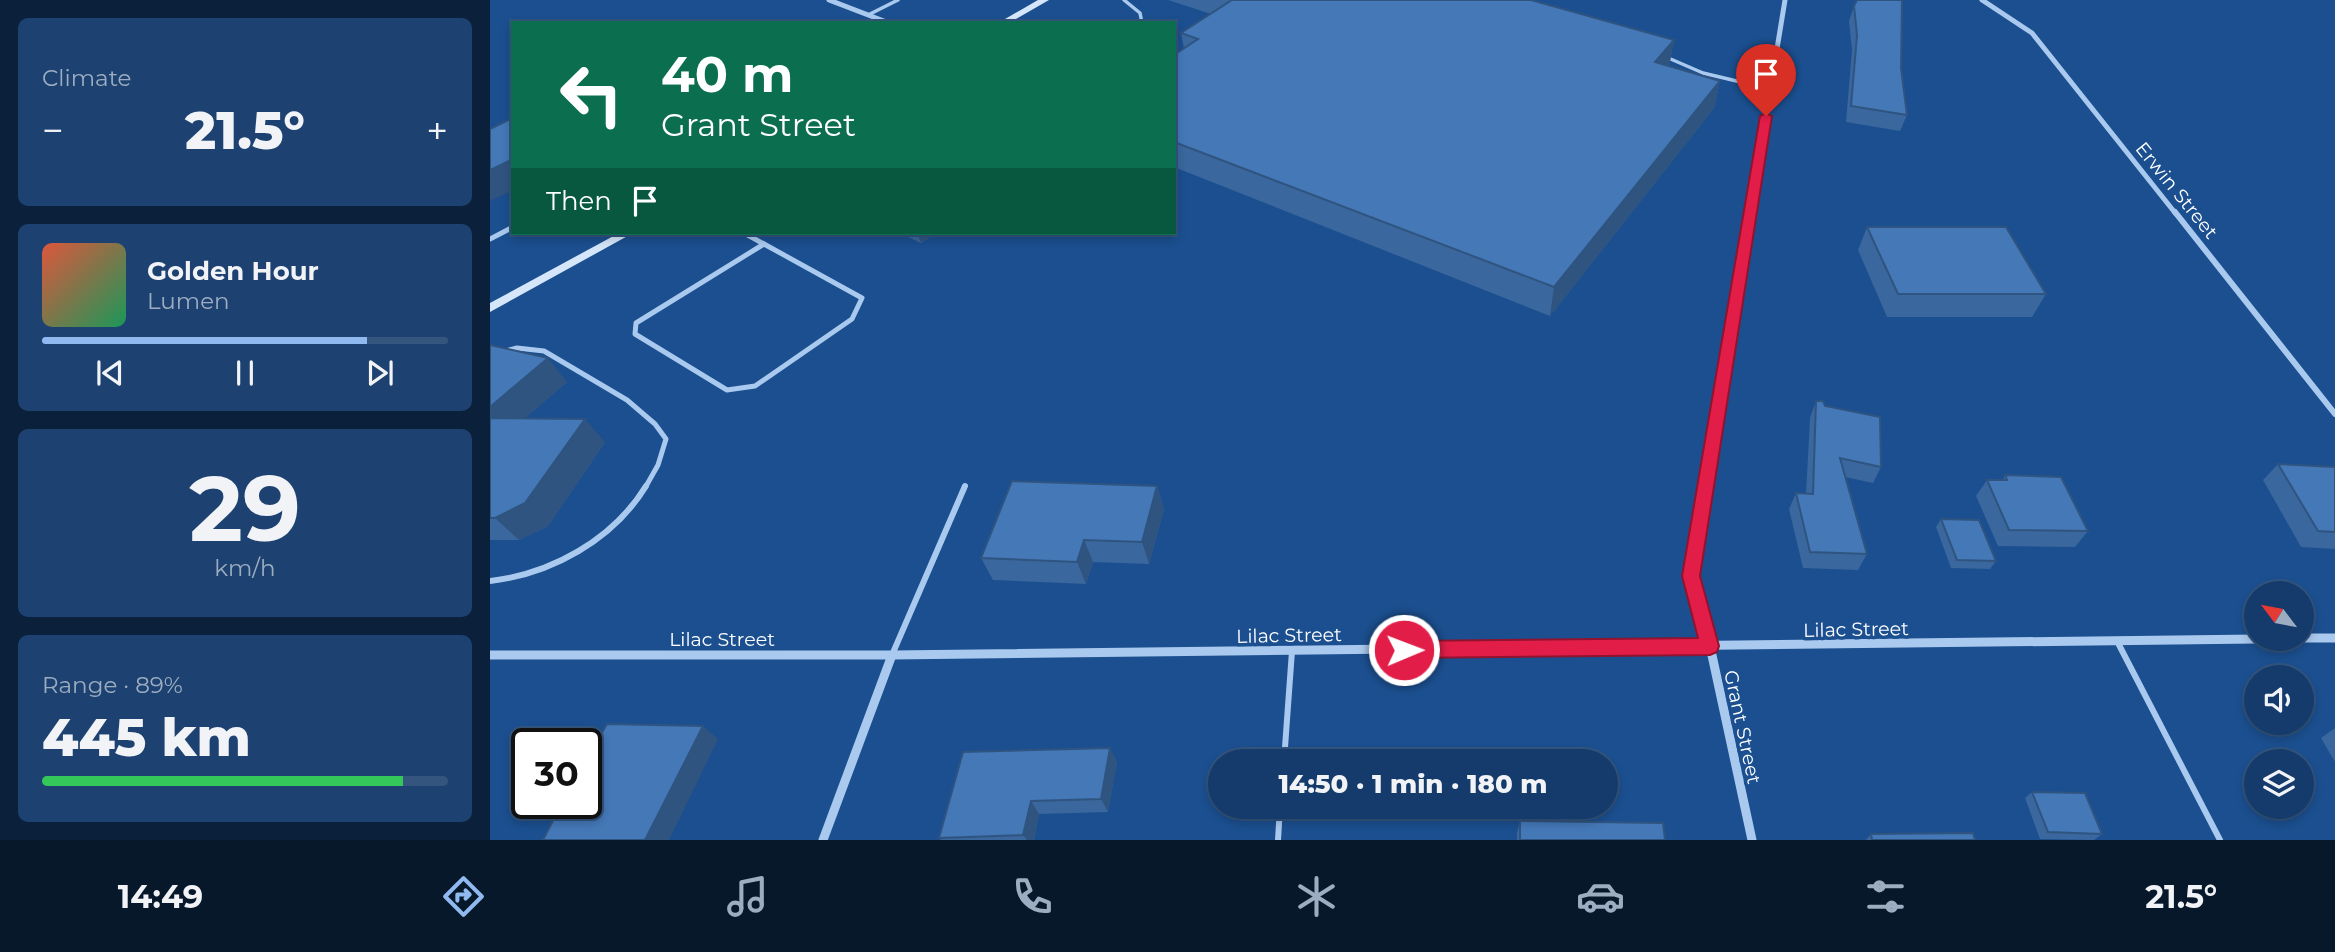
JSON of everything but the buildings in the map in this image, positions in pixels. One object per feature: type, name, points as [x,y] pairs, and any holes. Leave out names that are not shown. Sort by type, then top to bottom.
[{"type":"main road","points":[[1006,21],[1045,0]]},
{"type":"main road","points":[[490,308],[623,235]]},
{"type":"street","points":[[829,0],[884,21]]},
{"type":"street","name":"Grant Street","points":[[1752,840],[1710,646],[1691,576],[1785,0]]},
{"type":"street","name":"Erwin Street","points":[[1982,0],[2032,33],[2335,414]]},
{"type":"street","points":[[2314,638],[2335,638]]},
{"type":"street","name":"Lilac Street","points":[[490,655],[892,655],[2244,639]]},
{"type":"street","points":[[823,840],[892,655]]},
{"type":"lane","points":[[868,15],[898,0]]},
{"type":"lane","points":[[1124,0],[1140,13],[1142,21]]},
{"type":"lane","points":[[1657,50],[1677,64],[1770,89]]},
{"type":"lane","points":[[490,239],[511,228]]},
{"type":"lane","points":[[748,235],[764,244],[862,298],[852,319],[755,387],[727,390],[635,334],[636,323],[764,244]]},
{"type":"lane","points":[[490,355],[508,348],[529,347],[544,351],[637,407],[655,422],[666,439],[663,457],[645,487],[622,515],[590,544],[553,565],[509,581],[490,581]]},
{"type":"lane","points":[[892,655],[965,486]]},
{"type":"lane","points":[[2117,641],[2220,840]]},
{"type":"lane","points":[[1285,749],[1292,651]]},
{"type":"lane","points":[[1278,840],[1279,819]]},
{"type":"route","points":[[1404,650],[1710,646],[1691,576],[1766,116]]}]
